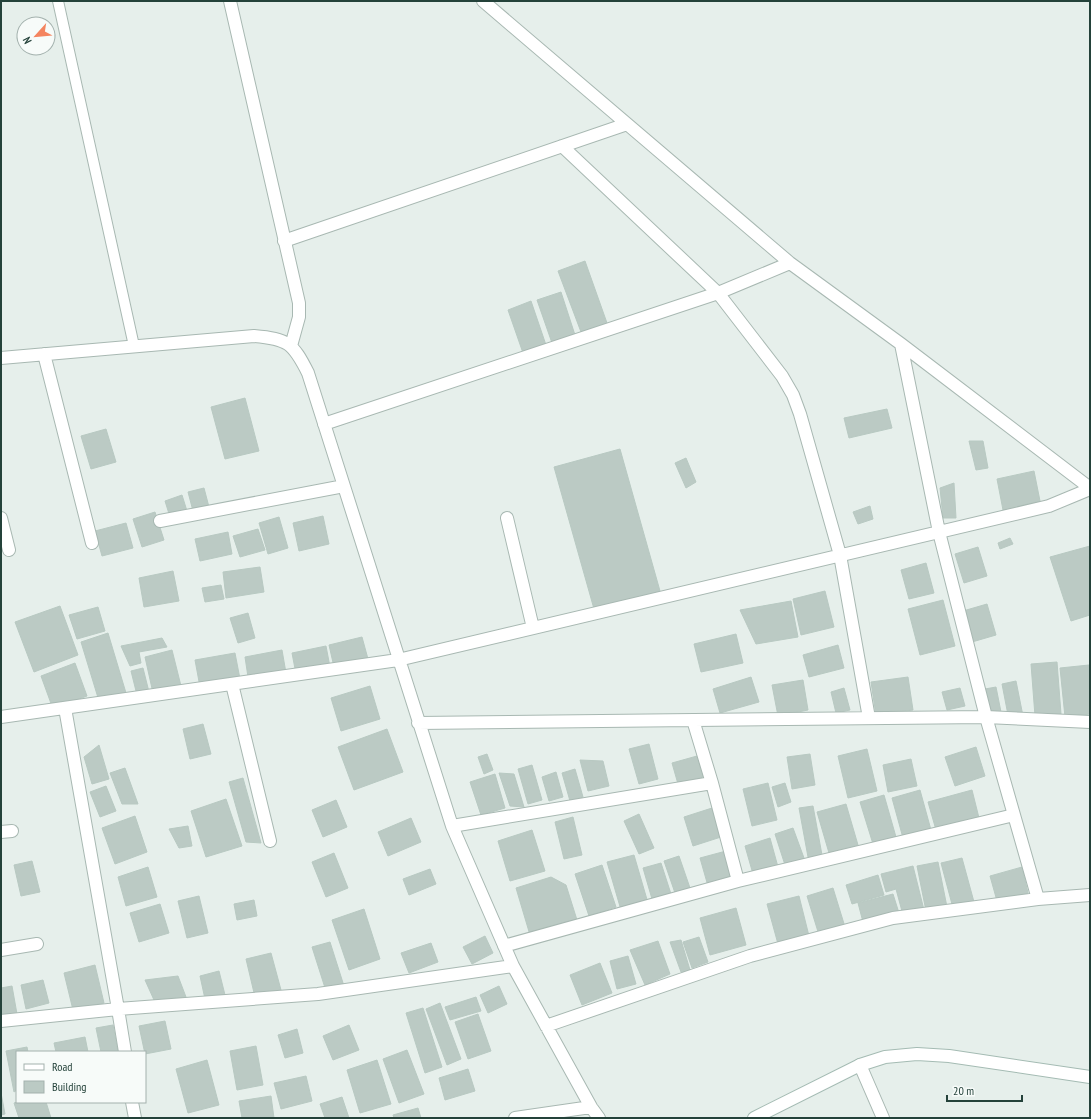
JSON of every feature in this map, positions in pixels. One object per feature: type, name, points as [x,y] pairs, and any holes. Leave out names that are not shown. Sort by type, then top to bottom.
[{"type":"street","points":[[230,1],[299,303],[299,317],[291,346]]},
{"type":"street","points":[[1,717],[398,660],[1050,506],[1090,488],[901,344],[790,263],[483,1]]},
{"type":"street","points":[[284,241],[627,124]]},
{"type":"street","points":[[562,146],[718,293],[782,376],[793,395],[800,414],[840,555],[869,718]]},
{"type":"street","points":[[324,424],[718,293],[790,263]]},
{"type":"street","points":[[1,358],[254,336],[274,338],[291,346],[299,356],[308,373],[452,826],[513,966],[590,1107],[599,1118]]},
{"type":"street","points":[[901,344],[938,532],[986,717],[1038,899]]},
{"type":"street","points":[[44,354],[92,543]]},
{"type":"street","points":[[160,521],[344,486]]},
{"type":"street","points":[[1,518],[9,550]]},
{"type":"street","points":[[506,518],[534,628]]},
{"type":"street","points":[[232,684],[270,840]]},
{"type":"street","points":[[65,708],[125,1051]]},
{"type":"street","points":[[418,723],[986,717],[1090,722]]},
{"type":"street","points":[[693,720],[712,783],[738,881]]},
{"type":"street","points":[[452,826],[712,783]]},
{"type":"street","points":[[504,946],[738,881],[1014,815]]},
{"type":"street","points":[[546,1026],[750,956],[893,918],[1038,899],[1090,895]]},
{"type":"street","points":[[1,950],[37,944]]},
{"type":"street","points":[[1,1021],[118,1009],[318,994],[513,966]]},
{"type":"street","points":[[754,1118],[860,1065],[885,1057],[917,1054],[949,1056],[1090,1077]]},
{"type":"street","points":[[860,1065],[883,1118]]},
{"type":"street","points":[[132,1103],[135,1118]]},
{"type":"street","points":[[515,1118],[590,1107]]},
{"type":"lane","points":[[58,1],[134,346]]},
{"type":"building","points":[[585,261],[607,323],[581,332],[558,271]]},
{"type":"building","points":[[561,292],[575,335],[552,343],[537,300]]},
{"type":"building","points":[[531,301],[546,345],[523,353],[508,310]]},
{"type":"building","points":[[245,398],[259,451],[225,459],[211,407]]},
{"type":"building","points":[[887,409],[892,428],[849,438],[844,418]]},
{"type":"building","points":[[106,429],[116,462],[91,469],[81,436]]},
{"type":"building","points":[[969,441],[983,441],[988,468],[976,470]]},
{"type":"building","points":[[620,449],[660,591],[594,609],[554,467]]},
{"type":"building","points":[[686,458],[696,482],[686,488],[675,463]]},
{"type":"building","points":[[1034,471],[1040,501],[1003,510],[997,479]]},
{"type":"building","points":[[954,483],[956,518],[943,518],[940,488]]},
{"type":"building","points":[[204,488],[209,507],[193,511],[188,492]]},
{"type":"building","points":[[182,495],[187,511],[170,517],[165,501]]},
{"type":"building","points":[[870,506],[873,519],[858,524],[853,512]]},
{"type":"building","points":[[155,512],[164,540],[142,547],[133,519]]},
{"type":"building","points":[[323,516],[329,544],[299,551],[293,523]]},
{"type":"building","points":[[279,517],[288,548],[268,554],[259,523]]},
{"type":"building","points":[[126,523],[133,548],[102,556],[95,531]]},
{"type":"building","points":[[258,529],[265,550],[240,557],[233,536]]},
{"type":"building","points":[[228,532],[232,554],[200,561],[195,539]]},
{"type":"building","points":[[1010,538],[1013,544],[1000,549],[998,543]]},
{"type":"building","points":[[1090,546],[1090,615],[1071,621],[1050,557]]},
{"type":"building","points":[[978,547],[987,576],[964,583],[955,554]]},
{"type":"building","points":[[926,563],[934,593],[909,599],[901,570]]},
{"type":"building","points":[[260,567],[264,592],[226,598],[223,572]]},
{"type":"building","points":[[173,571],[179,601],[144,607],[139,578]]},
{"type":"building","points":[[221,585],[224,599],[205,602],[202,588]]},
{"type":"building","points":[[825,591],[834,627],[801,635],[793,599]]},
{"type":"building","points":[[943,600],[955,646],[920,655],[908,609]]},
{"type":"building","points":[[791,601],[798,637],[756,644],[740,610]]},
{"type":"building","points":[[987,604],[996,635],[972,642],[963,611]]},
{"type":"building","points":[[60,606],[78,655],[34,672],[15,622]]},
{"type":"building","points":[[98,607],[105,631],[77,639],[69,615]]},
{"type":"building","points":[[248,613],[255,638],[238,643],[230,618]]},
{"type":"building","points":[[108,633],[126,693],[99,701],[81,642]]},
{"type":"building","points":[[736,634],[743,663],[701,672],[694,644]]},
{"type":"building","points":[[362,637],[368,659],[334,667],[329,645]]},
{"type":"building","points":[[162,638],[167,647],[139,652],[141,663],[130,666],[121,646]]},
{"type":"building","points":[[838,645],[844,668],[809,677],[803,655]]},
{"type":"building","points":[[326,646],[330,667],[296,674],[292,653]]},
{"type":"building","points":[[172,650],[181,686],[153,693],[145,657]]},
{"type":"building","points":[[282,650],[286,673],[248,677],[245,657]]},
{"type":"building","points":[[235,653],[240,679],[200,687],[195,660]]},
{"type":"building","points":[[1057,662],[1061,714],[1035,716],[1031,664]]},
{"type":"building","points":[[75,663],[87,696],[53,709],[41,676]]},
{"type":"building","points":[[1089,665],[1090,714],[1065,717],[1060,668]]},
{"type":"building","points":[[143,668],[149,692],[137,695],[131,671]]},
{"type":"building","points":[[751,677],[759,702],[720,713],[713,689]]},
{"type":"building","points":[[908,677],[913,710],[876,715],[871,682]]},
{"type":"building","points":[[803,680],[808,710],[778,716],[772,685]]},
{"type":"building","points":[[1016,681],[1023,716],[1008,715],[1002,684]]},
{"type":"building","points":[[370,686],[380,719],[341,731],[331,698]]},
{"type":"building","points":[[996,687],[1001,712],[991,715],[985,689]]},
{"type":"building","points":[[844,688],[850,710],[836,713],[831,692]]},
{"type":"building","points":[[960,688],[965,706],[947,710],[942,692]]},
{"type":"building","points":[[203,724],[211,754],[190,759],[183,729]]},
{"type":"building","points":[[387,729],[403,772],[354,790],[338,747]]},
{"type":"building","points":[[649,744],[658,779],[639,784],[629,749]]},
{"type":"building","points":[[99,745],[109,779],[92,784],[84,757]]},
{"type":"building","points":[[976,747],[985,776],[955,786],[945,757]]},
{"type":"building","points":[[867,749],[877,791],[848,798],[838,756]]},
{"type":"building","points":[[487,754],[493,770],[484,774],[478,757]]},
{"type":"building","points":[[810,754],[815,785],[792,789],[787,757]]},
{"type":"building","points":[[697,756],[703,777],[678,784],[672,763]]},
{"type":"building","points":[[911,759],[917,786],[888,792],[883,765]]},
{"type":"building","points":[[580,760],[603,761],[609,786],[588,791]]},
{"type":"building","points":[[532,765],[542,800],[528,804],[518,769]]},
{"type":"building","points":[[125,768],[138,804],[122,804],[110,773]]},
{"type":"building","points":[[575,769],[583,797],[570,801],[562,773]]},
{"type":"building","points":[[556,772],[563,797],[549,801],[542,777]]},
{"type":"building","points":[[499,773],[514,774],[524,807],[510,806]]},
{"type":"building","points":[[495,774],[505,808],[481,815],[470,782]]},
{"type":"building","points":[[243,778],[261,843],[246,842],[229,782]]},
{"type":"building","points":[[768,783],[777,820],[752,826],[743,789]]},
{"type":"building","points":[[785,783],[791,802],[778,807],[772,787]]},
{"type":"building","points":[[106,786],[116,811],[100,817],[90,792]]},
{"type":"building","points":[[920,790],[931,830],[903,838],[892,798]]},
{"type":"building","points":[[972,790],[979,818],[936,830],[928,802]]},
{"type":"building","points":[[884,795],[896,837],[873,844],[860,802]]},
{"type":"building","points":[[226,799],[242,846],[206,857],[191,811]]},
{"type":"building","points":[[336,800],[347,827],[323,837],[312,810]]},
{"type":"building","points":[[846,804],[858,845],[829,853],[817,812]]},
{"type":"building","points":[[813,806],[822,855],[808,857],[799,808]]},
{"type":"building","points":[[712,808],[721,837],[693,846],[684,817]]},
{"type":"building","points":[[639,814],[654,848],[639,854],[624,821]]},
{"type":"building","points":[[135,816],[147,852],[115,864],[102,828]]},
{"type":"building","points":[[573,817],[582,855],[564,859],[555,822]]},
{"type":"building","points":[[411,818],[421,842],[388,856],[378,832]]},
{"type":"building","points":[[188,826],[192,846],[179,848],[169,829]]},
{"type":"building","points":[[793,828],[804,858],[785,865],[775,834]]},
{"type":"building","points":[[532,830],[545,871],[510,881],[498,841]]},
{"type":"building","points":[[770,838],[778,867],[753,874],[745,846]]},
{"type":"building","points":[[726,851],[733,879],[708,886],[700,858]]},
{"type":"building","points":[[334,853],[348,888],[326,897],[312,862]]},
{"type":"building","points":[[634,855],[648,903],[621,910],[607,862]]},
{"type":"building","points":[[679,856],[690,888],[675,893],[664,861]]},
{"type":"building","points":[[962,858],[974,902],[953,908],[941,863]]},
{"type":"building","points":[[32,861],[40,892],[21,896],[14,865]]},
{"type":"building","points":[[938,862],[947,907],[926,911],[917,866]]},
{"type":"building","points":[[661,863],[671,894],[652,899],[643,868]]},
{"type":"building","points":[[602,865],[616,907],[589,916],[575,874]]},
{"type":"building","points":[[913,866],[924,910],[903,915],[896,889],[886,892],[881,874]]},
{"type":"building","points":[[148,867],[157,897],[126,906],[118,877]]},
{"type":"building","points":[[1022,867],[1028,893],[997,901],[990,876]]},
{"type":"building","points":[[430,869],[436,884],[409,895],[403,879]]},
{"type":"building","points":[[878,875],[884,895],[852,904],[846,885]]},
{"type":"building","points":[[551,877],[566,885],[577,920],[530,935],[516,888]]},
{"type":"building","points":[[833,888],[845,927],[819,935],[807,896]]},
{"type":"building","points":[[893,894],[899,913],[863,922],[858,903]]},
{"type":"building","points":[[199,896],[208,933],[187,938],[178,901]]},
{"type":"building","points":[[799,896],[809,936],[778,944],[767,904]]},
{"type":"building","points":[[254,900],[257,916],[237,920],[234,904]]},
{"type":"building","points":[[160,904],[169,933],[139,942],[130,913]]},
{"type":"building","points":[[736,908],[746,945],[710,955],[700,918]]},
{"type":"building","points":[[364,909],[380,959],[349,970],[332,920]]},
{"type":"building","points":[[485,936],[493,953],[472,964],[463,947]]},
{"type":"building","points":[[699,937],[708,962],[692,968],[683,942]]},
{"type":"building","points":[[681,940],[690,970],[681,972],[670,942]]},
{"type":"building","points":[[658,941],[670,974],[645,985],[630,950]]},
{"type":"building","points":[[330,942],[344,986],[326,991],[312,947]]},
{"type":"building","points":[[431,943],[438,962],[409,973],[401,953]]},
{"type":"building","points":[[271,953],[281,990],[255,997],[246,959]]},
{"type":"building","points":[[628,956],[636,984],[617,989],[610,961]]},
{"type":"building","points":[[600,963],[612,993],[582,1005],[570,975]]},
{"type":"building","points":[[95,965],[104,1003],[73,1010],[64,973]]},
{"type":"building","points":[[219,971],[225,995],[205,999],[200,976]]},
{"type":"building","points":[[178,976],[186,997],[154,1000],[145,980]]},
{"type":"building","points":[[43,980],[49,1003],[26,1009],[21,985]]},
{"type":"building","points":[[12,986],[17,1014],[1,1016],[1,988]]},
{"type":"building","points":[[499,986],[507,1004],[488,1013],[480,995]]},
{"type":"building","points":[[476,997],[481,1011],[450,1020],[445,1007]]},
{"type":"building","points":[[440,1003],[461,1059],[447,1065],[426,1009]]},
{"type":"building","points":[[423,1008],[442,1067],[425,1073],[406,1013]]},
{"type":"building","points":[[478,1014],[491,1051],[468,1059],[455,1022]]},
{"type":"building","points":[[165,1021],[171,1049],[146,1054],[139,1026]]},
{"type":"building","points":[[113,1025],[118,1051],[101,1051],[96,1028]]},
{"type":"building","points":[[349,1025],[359,1050],[333,1060],[323,1036]]},
{"type":"building","points":[[297,1029],[303,1053],[285,1058],[278,1035]]},
{"type":"building","points":[[85,1037],[88,1051],[56,1051],[54,1043]]},
{"type":"building","points":[[256,1046],[263,1085],[237,1090],[230,1051]]},
{"type":"building","points":[[27,1047],[28,1051],[16,1051],[16,1091],[14,1092],[6,1051]]},
{"type":"building","points":[[407,1050],[424,1094],[399,1103],[383,1059]]},
{"type":"building","points":[[207,1060],[219,1105],[188,1113],[176,1069]]},
{"type":"building","points":[[377,1060],[391,1104],[360,1113],[347,1070]]},
{"type":"building","points":[[468,1069],[475,1091],[445,1100],[439,1078]]},
{"type":"building","points":[[306,1076],[312,1101],[281,1109],[274,1083]]},
{"type":"building","points":[[1,1093],[5,1114],[1,1115]]},
{"type":"building","points":[[271,1096],[274,1118],[242,1118],[239,1101]]},
{"type":"building","points":[[342,1097],[349,1118],[325,1118],[320,1104]]},
{"type":"building","points":[[14,1103],[46,1103],[51,1118],[19,1118]]},
{"type":"building","points":[[418,1108],[421,1118],[394,1118],[393,1115]]}]
